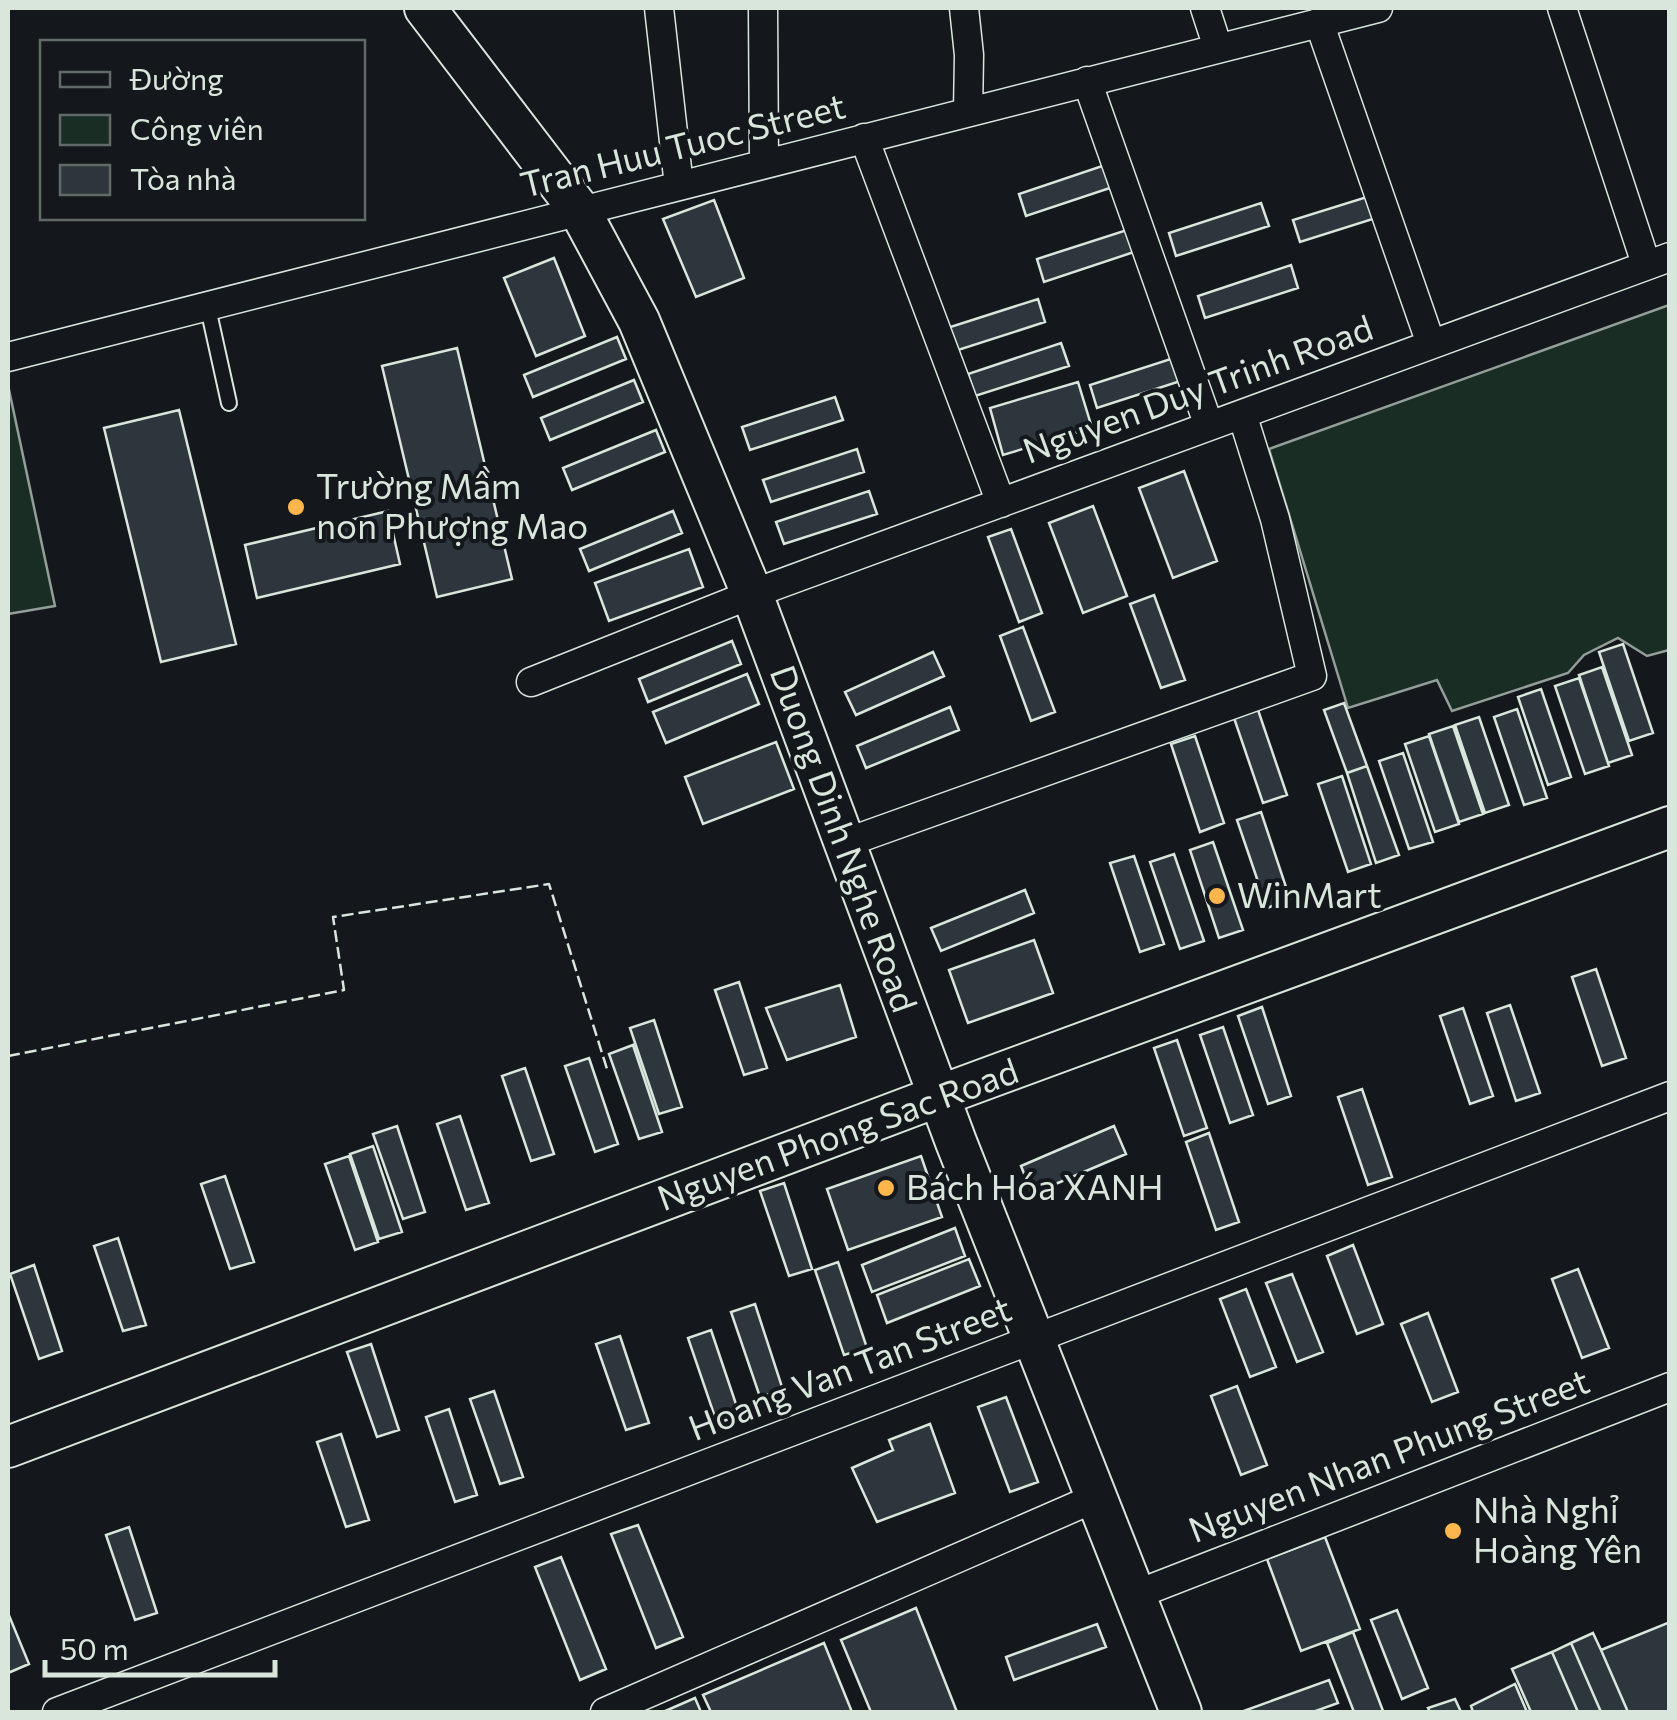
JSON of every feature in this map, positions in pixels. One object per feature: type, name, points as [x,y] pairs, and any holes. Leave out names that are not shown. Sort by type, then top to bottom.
[{"type":"main road","name":"Duong Dinh Nghe Road","points":[[425,8],[580,211],[639,321],[752,594],[1032,1339],[1181,1712]]},
{"type":"main road","name":"Nguyen Phong Sac Road","points":[[8,1446],[939,1096],[1670,827]]},
{"type":"street","points":[[659,8],[679,186]]},
{"type":"street","points":[[763,8],[764,164]]},
{"type":"street","points":[[964,8],[969,55],[968,112]]},
{"type":"street","points":[[1206,8],[1218,48]]},
{"type":"street","name":"Tran Huu Tuoc Street","points":[[8,356],[1378,8]]},
{"type":"street","points":[[1562,8],[1658,261]]},
{"type":"street","points":[[1319,22],[1431,344]]},
{"type":"street","points":[[1087,82],[1209,426]]},
{"type":"street","points":[[864,138],[1001,503]]},
{"type":"street","name":"Nguyen Duy Trinh Road","points":[[532,682],[752,594],[1658,261]]},
{"type":"street","points":[[845,844],[1312,676],[1275,519],[1242,414]]},
{"type":"street","name":"Hoang Van Tan Street","points":[[57,1712],[1670,1096]]},
{"type":"street","name":"Nguyen Nhan Phung Street","points":[[1135,1595],[1670,1387]]},
{"type":"street","points":[[605,1712],[1094,1498]]},
{"type":"lane","points":[[208,308],[229,403]]},
{"type":"green space","points":[[1669,305],[1669,650],[1647,656],[1618,638],[1584,655],[1568,673],[1452,711],[1437,680],[1348,708],[1269,449]]},
{"type":"green space","points":[[8,385],[55,606],[8,614]]},
{"type":"building","points":[[1111,163],[1119,185],[1026,216],[1019,194]]},
{"type":"building","points":[[1370,196],[1376,218],[1300,242],[1293,220]]},
{"type":"building","points":[[714,200],[744,278],[696,297],[663,219]]},
{"type":"building","points":[[1261,203],[1269,226],[1176,256],[1169,233]]},
{"type":"building","points":[[1130,229],[1137,251],[1044,282],[1037,259]]},
{"type":"building","points":[[554,258],[585,336],[536,356],[504,278]]},
{"type":"building","points":[[1291,265],[1298,288],[1205,318],[1198,296]]},
{"type":"building","points":[[1038,299],[1045,322],[952,352],[944,329]]},
{"type":"building","points":[[617,337],[626,359],[533,397],[524,375]]},
{"type":"building","points":[[1061,343],[1069,366],[975,396],[968,374]]},
{"type":"building","points":[[457,348],[512,579],[437,597],[382,366]]},
{"type":"building","points":[[1183,355],[1190,378],[1097,408],[1090,385]]},
{"type":"building","points":[[634,380],[643,402],[550,440],[541,418]]},
{"type":"building","points":[[1078,382],[1092,428],[1003,455],[990,408]]},
{"type":"building","points":[[835,397],[843,420],[750,450],[742,427]]},
{"type":"building","points":[[179,410],[236,644],[161,662],[104,428]]},
{"type":"building","points":[[656,430],[665,452],[572,490],[563,468]]},
{"type":"building","points":[[857,449],[864,472],[771,502],[763,480]]},
{"type":"building","points":[[1184,471],[1217,561],[1173,578],[1139,488]]},
{"type":"building","points":[[869,491],[877,514],[784,544],[776,522]]},
{"type":"building","points":[[1093,506],[1127,596],[1083,613],[1049,523]]},
{"type":"building","points":[[388,511],[400,564],[257,598],[245,545]]},
{"type":"building","points":[[673,511],[682,533],[589,571],[580,549]]},
{"type":"building","points":[[1011,529],[1042,613],[1019,622],[988,537]]},
{"type":"building","points":[[689,549],[703,587],[609,621],[595,583]]},
{"type":"building","points":[[1154,595],[1185,680],[1161,688],[1130,604]]},
{"type":"building","points":[[1023,627],[1055,712],[1031,721],[1000,636]]},
{"type":"building","points":[[732,641],[741,664],[648,702],[639,679]]},
{"type":"building","points":[[1623,644],[1653,733],[1629,741],[1599,652]]},
{"type":"building","points":[[933,652],[944,676],[856,715],[845,692]]},
{"type":"building","points":[[1602,667],[1632,755],[1608,763],[1579,675]]},
{"type":"building","points":[[747,674],[759,704],[666,743],[653,712]]},
{"type":"building","points":[[1579,678],[1609,766],[1585,774],[1555,686]]},
{"type":"building","points":[[1541,689],[1571,777],[1548,785],[1518,697]]},
{"type":"building","points":[[1344,703],[1367,766],[1347,773],[1324,710]]},
{"type":"building","points":[[950,707],[959,730],[866,768],[857,746]]},
{"type":"building","points":[[1257,707],[1287,795],[1263,803],[1233,715]]},
{"type":"building","points":[[1517,709],[1547,798],[1524,805],[1494,717]]},
{"type":"building","points":[[1479,717],[1509,805],[1485,813],[1455,725]]},
{"type":"building","points":[[1453,726],[1483,814],[1459,822],[1429,734]]},
{"type":"building","points":[[1195,736],[1224,823],[1200,832],[1171,744]]},
{"type":"building","points":[[1429,736],[1459,824],[1435,832],[1405,744]]},
{"type":"building","points":[[776,742],[794,789],[703,824],[685,777]]},
{"type":"building","points":[[1403,753],[1433,842],[1409,849],[1379,761]]},
{"type":"building","points":[[1367,766],[1399,855],[1376,863],[1347,773]]},
{"type":"building","points":[[1342,776],[1371,864],[1348,872],[1318,784]]},
{"type":"building","points":[[1261,812],[1290,899],[1267,908],[1237,820]]},
{"type":"building","points":[[1213,842],[1243,930],[1219,938],[1190,850]]},
{"type":"building","points":[[1174,854],[1204,941],[1180,949],[1150,862]]},
{"type":"building","points":[[1134,856],[1164,944],[1140,952],[1110,863]]},
{"type":"building","points":[[1025,890],[1034,913],[941,951],[931,928]]},
{"type":"building","points":[[1034,940],[1053,993],[968,1023],[949,970]]},
{"type":"building","points":[[1596,969],[1626,1058],[1602,1066],[1572,977]]},
{"type":"building","points":[[739,982],[767,1068],[744,1075],[715,990]]},
{"type":"building","points":[[840,985],[856,1037],[787,1060],[766,1008]]},
{"type":"building","points":[[1510,1005],[1540,1093],[1516,1101],[1487,1013]]},
{"type":"building","points":[[1262,1007],[1291,1096],[1268,1104],[1238,1016]]},
{"type":"building","points":[[1463,1008],[1493,1096],[1470,1104],[1440,1016]]},
{"type":"building","points":[[654,1020],[682,1107],[659,1114],[630,1028]]},
{"type":"building","points":[[1223,1027],[1253,1115],[1230,1123],[1200,1035]]},
{"type":"building","points":[[1177,1040],[1207,1128],[1184,1136],[1154,1048]]},
{"type":"building","points":[[633,1045],[662,1132],[639,1139],[609,1054]]},
{"type":"building","points":[[589,1058],[618,1144],[595,1152],[565,1066]]},
{"type":"building","points":[[525,1068],[554,1154],[531,1161],[502,1076]]},
{"type":"building","points":[[1362,1089],[1392,1177],[1368,1185],[1338,1097]]},
{"type":"building","points":[[460,1116],[489,1203],[466,1210],[437,1124]]},
{"type":"building","points":[[397,1126],[425,1212],[403,1219],[373,1134]]},
{"type":"building","points":[[1114,1126],[1126,1154],[1032,1194],[1021,1166]]},
{"type":"building","points":[[1209,1133],[1239,1222],[1216,1230],[1186,1142]]},
{"type":"building","points":[[373,1146],[402,1232],[379,1239],[350,1154]]},
{"type":"building","points":[[349,1156],[378,1242],[355,1250],[325,1164]]},
{"type":"building","points":[[921,1156],[942,1217],[848,1250],[827,1189]]},
{"type":"building","points":[[225,1176],[254,1262],[230,1269],[201,1184]]},
{"type":"building","points":[[784,1183],[812,1269],[789,1276],[760,1191]]},
{"type":"building","points":[[955,1228],[965,1256],[872,1292],[862,1265]]},
{"type":"building","points":[[118,1238],[146,1325],[123,1331],[94,1246]]},
{"type":"building","points":[[1353,1245],[1383,1324],[1357,1334],[1327,1256]]},
{"type":"building","points":[[969,1259],[980,1286],[887,1323],[877,1295]]},
{"type":"building","points":[[838,1262],[867,1348],[844,1355],[815,1270]]},
{"type":"building","points":[[34,1265],[62,1351],[39,1359],[10,1274]]},
{"type":"building","points":[[1578,1269],[1609,1348],[1582,1358],[1552,1279]]},
{"type":"building","points":[[1292,1274],[1323,1352],[1297,1362],[1266,1283]]},
{"type":"building","points":[[1246,1289],[1276,1367],[1250,1377],[1220,1299]]},
{"type":"building","points":[[755,1304],[783,1390],[760,1397],[731,1312]]},
{"type":"building","points":[[1428,1313],[1458,1392],[1432,1402],[1401,1324]]},
{"type":"building","points":[[711,1330],[740,1416],[717,1423],[688,1338]]},
{"type":"building","points":[[620,1336],[649,1423],[626,1430],[596,1344]]},
{"type":"building","points":[[371,1344],[399,1430],[377,1437],[347,1352]]},
{"type":"building","points":[[1237,1386],[1267,1465],[1241,1475],[1211,1396]]},
{"type":"building","points":[[494,1391],[523,1477],[500,1484],[470,1399]]},
{"type":"building","points":[[1006,1397],[1038,1482],[1010,1492],[978,1407]]},
{"type":"building","points":[[449,1409],[477,1495],[455,1502],[426,1417]]},
{"type":"building","points":[[930,1424],[955,1493],[877,1522],[852,1468],[893,1450],[889,1440]]},
{"type":"building","points":[[341,1434],[369,1520],[346,1527],[317,1442]]},
{"type":"building","points":[[638,1525],[683,1637],[656,1648],[611,1534]]},
{"type":"building","points":[[129,1527],[157,1613],[135,1620],[106,1535]]},
{"type":"building","points":[[1325,1537],[1360,1629],[1301,1651],[1267,1559]]},
{"type":"building","points":[[561,1557],[606,1669],[580,1680],[535,1567]]},
{"type":"building","points":[[916,1608],[957,1712],[871,1712],[841,1640]]},
{"type":"building","points":[[1397,1610],[1428,1688],[1402,1699],[1371,1620]]},
{"type":"building","points":[[8,1613],[29,1664],[8,1673]]},
{"type":"building","points":[[1670,1622],[1670,1712],[1628,1712],[1601,1650]]},
{"type":"building","points":[[1097,1624],[1106,1647],[1014,1680],[1006,1657]]},
{"type":"building","points":[[1353,1632],[1383,1711],[1354,1712],[1327,1643]]},
{"type":"building","points":[[1593,1633],[1628,1712],[1601,1712],[1571,1643]]},
{"type":"building","points":[[824,1643],[852,1712],[711,1712],[703,1695]]},
{"type":"building","points":[[1571,1643],[1601,1712],[1578,1712],[1552,1652]]},
{"type":"building","points":[[1552,1652],[1578,1712],[1531,1712],[1512,1669]]},
{"type":"building","points":[[1329,1680],[1338,1703],[1313,1712],[1241,1712]]},
{"type":"building","points":[[1515,1684],[1527,1712],[1473,1712],[1471,1706]]},
{"type":"building","points":[[695,1698],[701,1712],[663,1712]]},
{"type":"building","points":[[1455,1699],[1461,1712],[1430,1712],[1428,1708]]},
{"type":"fence","points":[[8,1056],[344,990],[333,917],[549,884],[607,1069]]},
{"type":"place","name":"Trường Mầm non Phượng Mao","points":[[296,507]]},
{"type":"place","name":"WinMart","points":[[1217,896]]},
{"type":"place","name":"Bách Hóa XANH","points":[[886,1188]]},
{"type":"place","name":"Nhà Nghỉ Hoàng Yên","points":[[1453,1531]]}]
